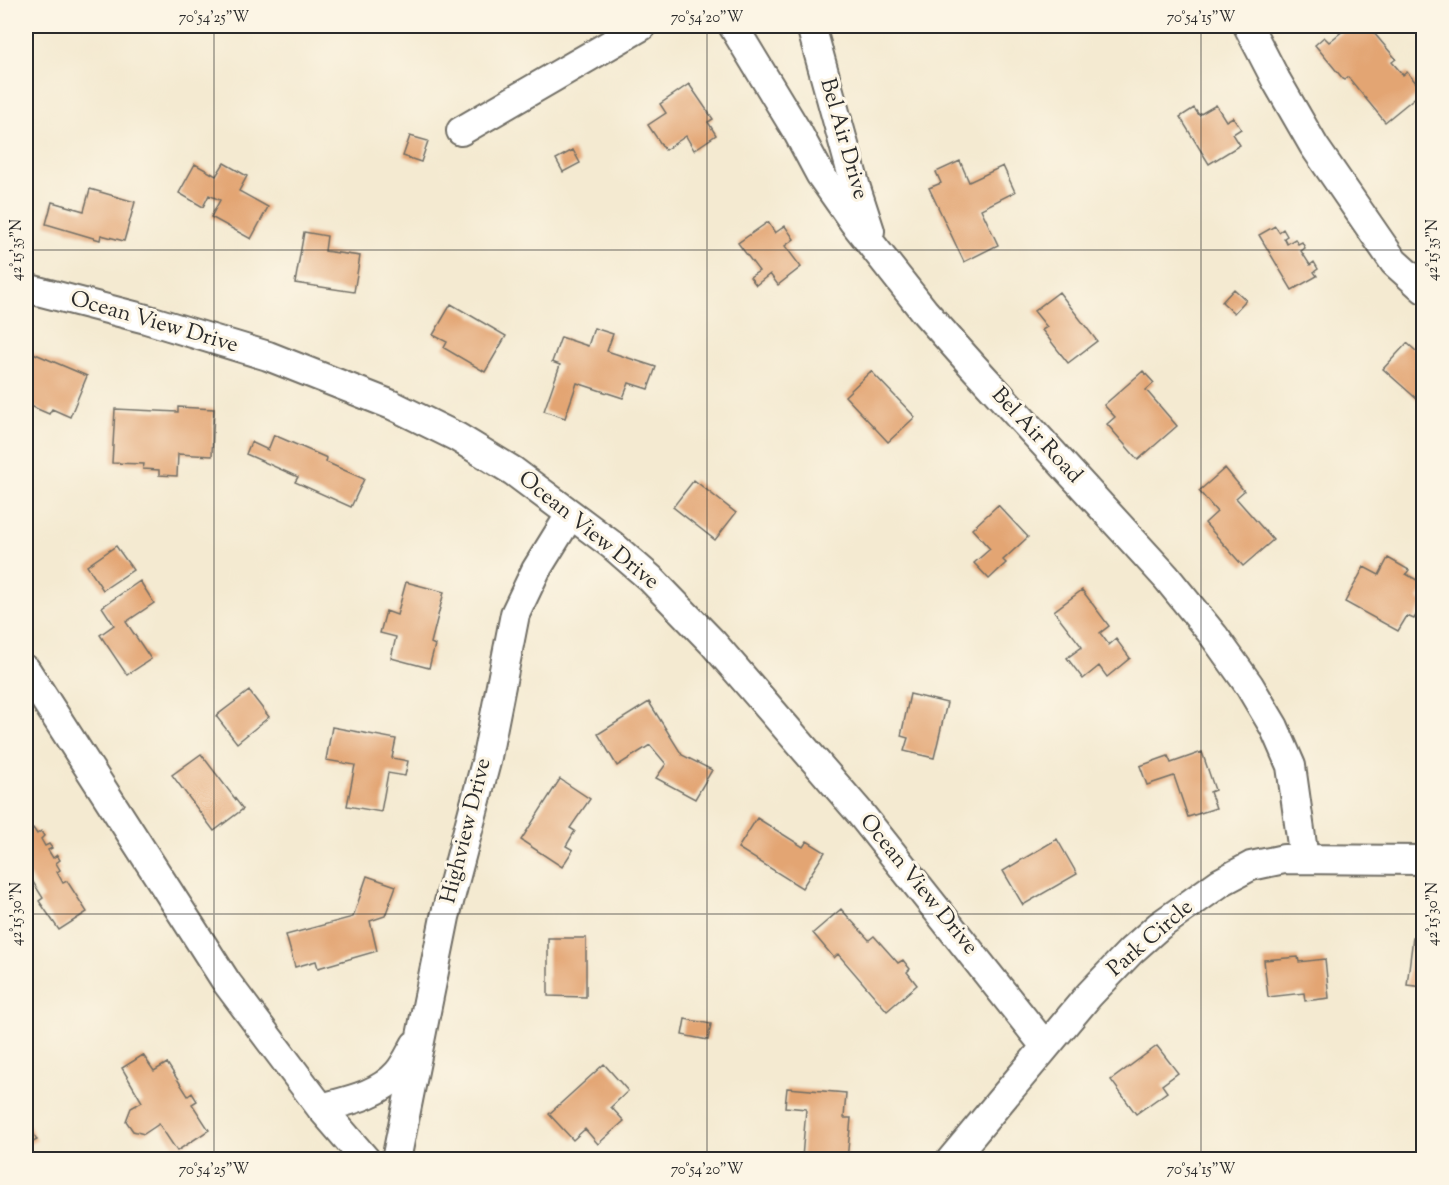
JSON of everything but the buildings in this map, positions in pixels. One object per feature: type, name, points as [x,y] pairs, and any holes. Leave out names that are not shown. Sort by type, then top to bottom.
[{"type":"street","points":[[461,131],[642,26]]},
{"type":"street","name":"Bel Air Road","points":[[733,26],[798,133],[820,174],[877,252],[924,311],[972,365],[1166,577],[1250,685],[1274,727],[1291,766],[1304,859]]},
{"type":"street","name":"Bel Air Drive","points":[[811,26],[856,188],[877,252]]},
{"type":"street","points":[[1248,26],[1314,146],[1394,262],[1424,289]]},
{"type":"street","name":"Ocean View Drive","points":[[26,288],[146,319],[268,356],[392,405],[457,437],[513,471],[612,545],[651,579],[713,643],[860,813],[1046,1046]]},
{"type":"street","name":"Highview Drive","points":[[396,1160],[445,917],[486,762],[515,614],[536,570],[570,515]]},
{"type":"street","points":[[26,670],[227,983],[321,1108],[366,1160]]},
{"type":"street","name":"Park Circle","points":[[960,1156],[1089,995],[1131,951],[1159,926],[1221,882],[1251,866],[1284,859],[1424,860]]},
{"type":"street","points":[[321,1108],[365,1095],[381,1086],[397,1074],[422,1034]]}]
